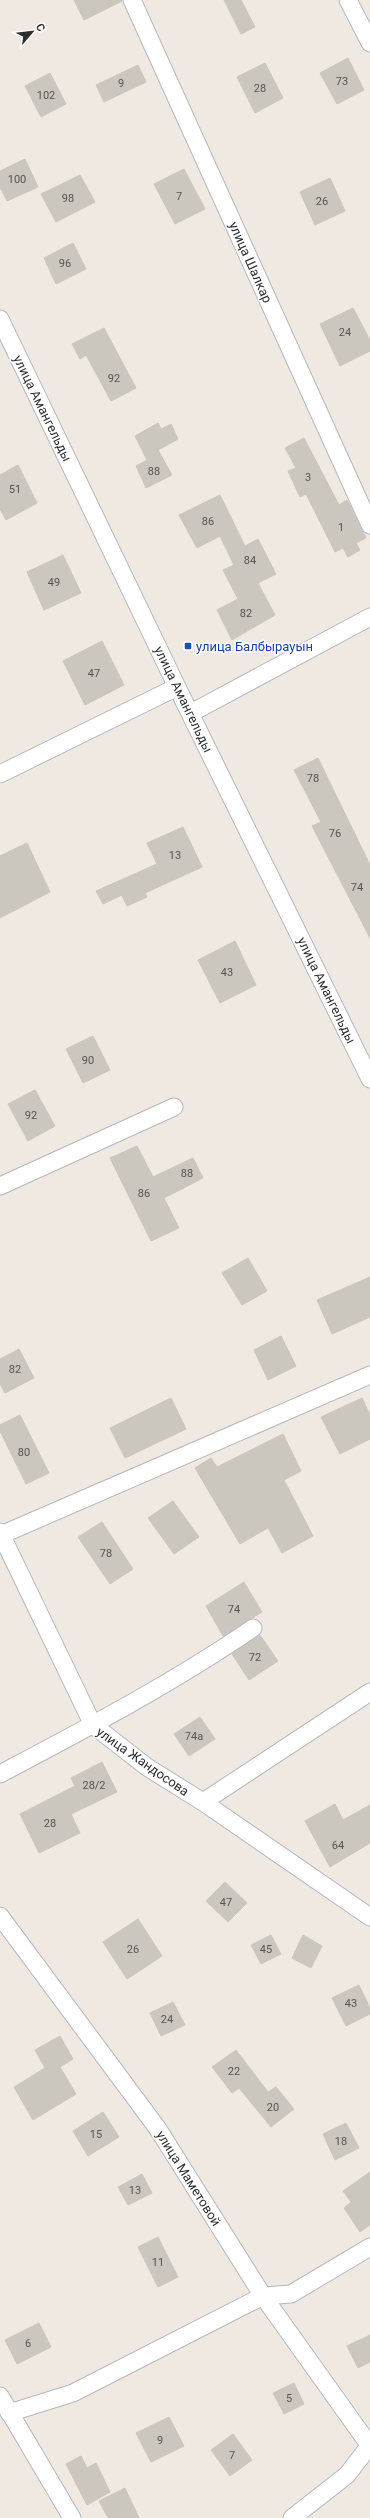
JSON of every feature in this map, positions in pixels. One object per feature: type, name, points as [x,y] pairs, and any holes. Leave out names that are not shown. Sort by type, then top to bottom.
[{"type":"street","name":"улица Шалкар","points":[[132,0],[370,525]]},
{"type":"street","points":[[348,0],[370,43]]},
{"type":"street","name":"улица Амангельды","points":[[0,319],[177,687],[370,1079]]},
{"type":"street","points":[[191,713],[370,617]]},
{"type":"street","points":[[0,774],[177,687]]},
{"type":"street","points":[[0,1186],[174,1108]]},
{"type":"street","points":[[1,1533],[370,1375]]},
{"type":"street","name":"улица Жандосова","points":[[1,1533],[93,1725],[147,1767],[203,1802],[370,1917]]},
{"type":"street","points":[[0,1774],[93,1725],[197,1666],[253,1628]]},
{"type":"street","points":[[203,1802],[370,1692]]},
{"type":"street","name":"улица Маметовой","points":[[0,1916],[158,2129],[263,2296],[370,2445]]},
{"type":"street","points":[[9,2413],[73,2393],[263,2296],[291,2294],[370,2247]]},
{"type":"street","points":[[0,2396],[72,2518]]},
{"type":"street","points":[[292,2518],[347,2475],[370,2445]]},
{"type":"building","points":[[74,0],[122,0],[122,1],[84,20]]},
{"type":"building","points":[[224,0],[241,0],[255,27],[241,34]]},
{"type":"building","points":[[348,58],[364,90],[337,104],[320,73]]},
{"type":"building","points":[[265,63],[283,98],[255,113],[237,77]]},
{"type":"building","points":[[138,65],[146,82],[104,102],[96,85]]},
{"type":"building","points":[[50,73],[66,104],[41,117],[25,86]]},
{"type":"building","points":[[25,159],[38,187],[7,201],[0,187],[0,171]]},
{"type":"building","points":[[184,169],[205,209],[175,224],[154,184]]},
{"type":"building","points":[[80,175],[95,202],[56,222],[41,194]]},
{"type":"building","points":[[330,178],[345,211],[315,225],[300,192]]},
{"type":"building","points":[[73,243],[86,269],[56,284],[44,258]]},
{"type":"building","points":[[353,308],[370,340],[370,351],[340,366],[320,324]]},
{"type":"building","points":[[104,328],[136,388],[111,401],[86,355],[80,359],[72,344]]},
{"type":"building","points":[[158,423],[161,429],[171,424],[178,439],[158,450],[172,475],[146,488],[136,466],[147,460],[135,436]]},
{"type":"building","points":[[304,438],[339,505],[347,500],[366,538],[356,543],[360,550],[348,557],[343,548],[335,552],[306,494],[300,497],[288,471],[296,468],[285,448]]},
{"type":"building","points":[[18,465],[37,503],[6,520],[0,509],[0,475]]},
{"type":"building","points":[[220,495],[245,546],[258,539],[276,574],[258,583],[275,615],[232,640],[217,610],[238,599],[223,570],[234,565],[220,536],[197,548],[179,515]]},
{"type":"building","points":[[63,555],[81,593],[44,610],[27,572]]},
{"type":"building","points":[[102,641],[124,685],[85,705],[63,661]]},
{"type":"building","points":[[318,758],[370,865],[370,938],[312,826],[321,822],[294,770]]},
{"type":"building","points":[[183,827],[202,867],[145,893],[147,897],[127,906],[122,895],[103,904],[96,891],[157,864],[147,843]]},
{"type":"building","points":[[27,843],[50,892],[0,918],[0,856]]},
{"type":"building","points":[[235,941],[256,985],[220,1003],[198,960]]},
{"type":"building","points":[[93,1036],[110,1070],[83,1083],[66,1049]]},
{"type":"building","points":[[35,1090],[55,1126],[28,1141],[8,1104]]},
{"type":"building","points":[[137,1146],[153,1177],[193,1158],[203,1178],[164,1198],[179,1228],[151,1241],[110,1158]]},
{"type":"building","points":[[248,1258],[267,1291],[242,1305],[222,1273]]},
{"type":"building","points":[[370,1277],[370,1317],[332,1334],[317,1300]]},
{"type":"building","points":[[281,1336],[296,1366],[268,1380],[254,1350]]},
{"type":"building","points":[[19,1349],[34,1378],[5,1393],[0,1384],[0,1359]]},
{"type":"building","points":[[171,1398],[186,1429],[125,1458],[110,1428]]},
{"type":"building","points":[[362,1398],[370,1415],[370,1439],[340,1454],[321,1417]]},
{"type":"building","points":[[20,1415],[49,1473],[26,1484],[0,1431],[0,1425]]},
{"type":"building","points":[[283,1434],[301,1471],[284,1480],[313,1536],[282,1553],[268,1528],[240,1544],[195,1468],[211,1458],[217,1467]]},
{"type":"building","points":[[173,1501],[199,1537],[174,1554],[148,1518]]},
{"type":"building","points":[[102,1522],[133,1569],[110,1584],[78,1537]]},
{"type":"building","points":[[244,1582],[262,1612],[223,1636],[206,1606]]},
{"type":"building","points":[[260,1635],[278,1661],[249,1680],[232,1654]]},
{"type":"building","points":[[200,1717],[215,1739],[189,1756],[174,1734]]},
{"type":"building","points":[[102,1762],[117,1792],[71,1814],[80,1833],[39,1853],[20,1814],[75,1786],[71,1778]]},
{"type":"building","points":[[335,1804],[343,1820],[370,1805],[370,1843],[330,1867],[305,1821]]},
{"type":"building","points":[[225,1882],[247,1903],[228,1922],[206,1901]]},
{"type":"building","points":[[138,1919],[162,1956],[127,1979],[103,1942]]},
{"type":"building","points":[[271,1935],[281,1954],[261,1964],[251,1945]]},
{"type":"building","points":[[303,1935],[322,1946],[311,1968],[292,1958]]},
{"type":"building","points":[[359,1985],[370,2008],[370,2014],[346,2026],[332,1998]]},
{"type":"building","points":[[173,2002],[185,2025],[161,2036],[150,2013]]},
{"type":"building","points":[[60,2036],[73,2059],[60,2067],[76,2094],[33,2120],[14,2087],[45,2068],[35,2050]]},
{"type":"building","points":[[236,2050],[268,2092],[276,2087],[294,2109],[271,2127],[239,2088],[232,2093],[212,2067]]},
{"type":"building","points":[[103,2112],[119,2137],[88,2156],[73,2131]]},
{"type":"building","points":[[346,2123],[359,2148],[335,2160],[323,2134]]},
{"type":"building","points":[[370,2172],[370,2225],[360,2232],[344,2208],[351,2202],[343,2191]]},
{"type":"building","points":[[142,2174],[152,2193],[128,2205],[118,2187]]},
{"type":"building","points":[[158,2237],[178,2277],[158,2287],[138,2247]]},
{"type":"building","points":[[39,2323],[51,2347],[17,2364],[5,2340]]},
{"type":"building","points":[[370,2335],[370,2362],[358,2368],[347,2346]]},
{"type":"building","points":[[294,2383],[304,2404],[284,2414],[273,2393]]},
{"type":"building","points":[[169,2417],[184,2446],[151,2462],[136,2433]]},
{"type":"building","points":[[233,2434],[252,2460],[230,2476],[211,2450]]},
{"type":"building","points":[[81,2456],[87,2468],[96,2463],[110,2492],[87,2505],[66,2464]]},
{"type":"building","points":[[125,2488],[139,2518],[108,2518],[99,2501]]},
{"type":"place","name":"улица Балбырауын","points":[[188,646]]}]
